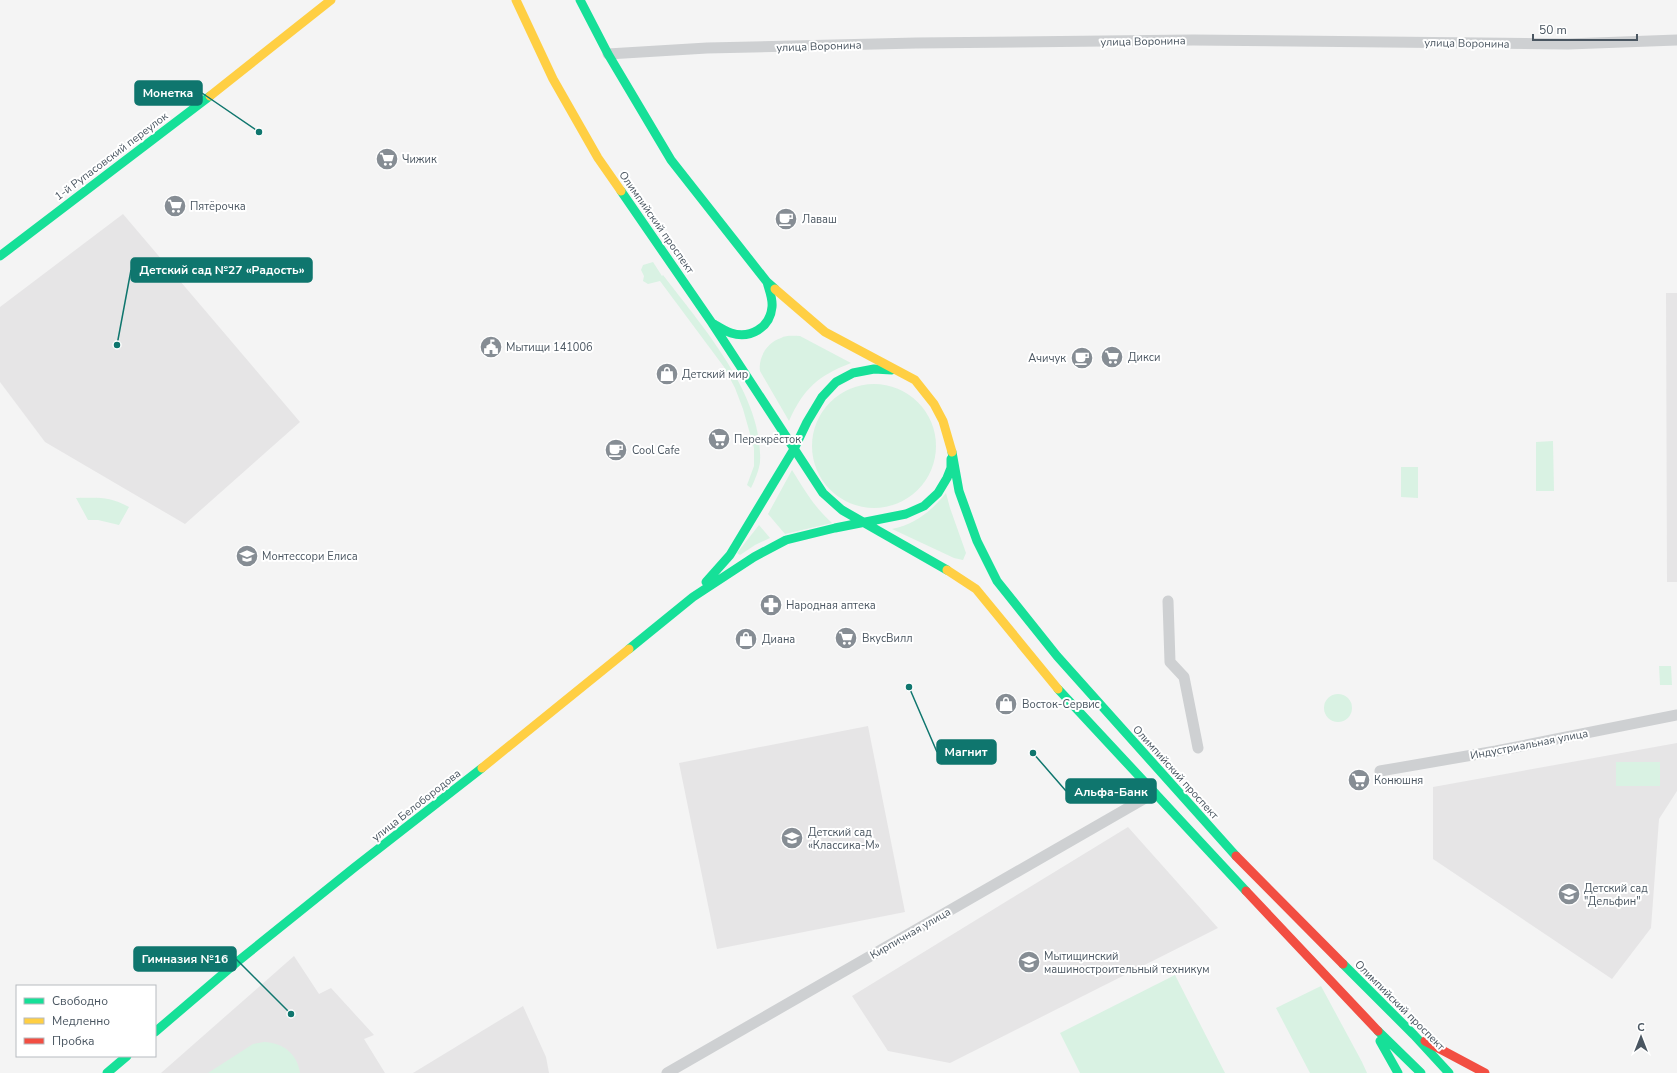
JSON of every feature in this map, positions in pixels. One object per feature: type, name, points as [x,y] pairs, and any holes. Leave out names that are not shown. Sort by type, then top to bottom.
[{"type":"main road","name":"1-й Рупасовский переулок","points":[[0,256],[246,69],[331,0]]},
{"type":"main road","name":"Олимпийский проспект","points":[[516,0],[553,79],[598,158],[712,323],[823,493],[842,510],[939,564],[976,588],[1049,679],[1154,794],[1371,1024],[1421,1073]]},
{"type":"main road","name":"Олимпийский проспект","points":[[580,0],[608,54],[671,160],[767,282],[794,307],[825,332],[914,380],[924,390],[934,404],[943,421],[951,445],[959,491],[977,541],[997,581],[1057,656],[1240,861],[1414,1035],[1449,1073]]},
{"type":"main road","points":[[712,323],[729,332],[741,336],[753,334],[764,327],[770,318],[772,306],[771,295],[767,282]]},
{"type":"main road","name":"Олимпийский проспект","points":[[794,449],[807,422],[822,397],[836,382],[853,373],[874,368],[896,370]]},
{"type":"main road","name":"Олимпийский проспект","points":[[864,522],[906,514],[924,506],[938,493],[947,478],[951,468],[951,445]]},
{"type":"main road","points":[[693,597],[730,555],[794,449]]},
{"type":"main road","points":[[693,597],[754,557],[786,540],[864,522]]},
{"type":"main road","name":"улица Белобородова","points":[[156,1031],[237,962],[355,867],[464,783],[693,597]]},
{"type":"main road","points":[[1371,1024],[1398,1073]]},
{"type":"main road","points":[[1414,1035],[1485,1073]]},
{"type":"main road","points":[[107,1073],[126,1057]]},
{"type":"street","name":"улица Воронина","points":[[608,54],[707,48],[916,43],[1201,40],[1568,44],[1677,40]]},
{"type":"street","points":[[1168,601],[1170,662],[1184,677],[1198,748]]},
{"type":"street","name":"Индустриальная улица","points":[[1380,771],[1496,751],[1677,715]]},
{"type":"street","name":"Кирпичная улица","points":[[667,1073],[1154,794]]},
{"type":"shaded area","points":[[123,214],[300,422],[185,524],[45,442],[0,382],[0,307]]},
{"type":"shaded area","points":[[1666,293],[1677,293],[1677,582],[1667,582]]},
{"type":"shaded area","name":"Детский сад «Классика-М»","points":[[868,726],[905,912],[717,949],[679,763]]},
{"type":"shaded area","name":"Детский сад \"Дельфин\"","points":[[1677,743],[1677,791],[1659,819],[1651,928],[1612,979],[1433,859],[1433,787]]},
{"type":"shaded area","name":"Мытищинский машиностроительный техникум","points":[[1128,827],[1218,928],[950,1063],[888,1051],[852,996]]},
{"type":"shaded area","points":[[294,956],[319,994],[331,988],[374,1035],[364,1039],[385,1073],[161,1073]]},
{"type":"shaded area","points":[[523,1006],[546,1057],[549,1073],[413,1073]]},
{"type":"green space","points":[[653,262],[662,276],[663,275],[695,316],[727,362],[741,387],[752,412],[759,437],[760,462],[757,475],[751,488],[747,485],[754,466],[754,448],[743,409],[735,388],[724,367],[660,281],[648,284],[643,281],[644,276],[641,270],[643,265]]},
{"type":"green space","points":[[785,336],[800,336],[851,363],[839,368],[813,384],[800,400],[789,421],[760,371],[760,361],[764,351],[776,340]]},
{"type":"green space","points":[[874,384],[898,389],[918,402],[931,422],[936,446],[931,470],[918,490],[898,503],[874,508],[850,503],[830,490],[817,470],[812,446],[817,422],[830,402],[850,389]]},
{"type":"green space","points":[[1553,441],[1554,491],[1536,491],[1536,442]]},
{"type":"green space","points":[[1401,467],[1418,467],[1418,498],[1401,497]]},
{"type":"green space","points":[[792,470],[805,491],[832,523],[785,534],[768,514]]},
{"type":"green space","points":[[946,493],[966,553],[963,560],[954,558],[892,529],[908,524],[922,516],[935,506]]},
{"type":"green space","points":[[76,498],[109,499],[129,507],[119,525],[98,520],[88,520]]},
{"type":"green space","points":[[759,525],[770,538],[755,545],[740,555],[737,553]]},
{"type":"green space","points":[[1659,666],[1671,666],[1672,685],[1660,685]]},
{"type":"green space","points":[[1338,694],[1348,698],[1352,708],[1348,718],[1338,722],[1328,718],[1324,708],[1328,698]]},
{"type":"green space","points":[[1616,762],[1660,762],[1660,786],[1616,786]]},
{"type":"green space","points":[[1175,975],[1225,1073],[1080,1073],[1060,1033]]},
{"type":"green space","points":[[1321,986],[1367,1073],[1310,1073],[1276,1008]]},
{"type":"green space","points":[[264,1042],[277,1044],[288,1050],[296,1060],[300,1073],[208,1073],[253,1044]]},
{"type":"traffic: fast","points":[[580,0],[608,54],[671,160],[767,282],[775,289]]},
{"type":"traffic: fast","points":[[0,256],[210,96]]},
{"type":"traffic: fast","points":[[621,191],[712,323],[823,493],[842,510],[947,570]]},
{"type":"traffic: fast","points":[[714,324],[729,332],[738,334],[752,333],[758,330],[767,321],[772,307],[767,282]]},
{"type":"traffic: fast","points":[[706,582],[730,555],[794,449],[807,422],[822,397],[836,382],[853,373],[874,369],[892,370]]},
{"type":"traffic: fast","points":[[952,452],[959,491],[977,541],[997,581],[1057,656],[1236,856]]},
{"type":"traffic: fast","points":[[629,649],[693,597],[754,557],[786,540],[835,528],[906,514],[924,506],[938,493],[947,478],[951,468],[951,459]]},
{"type":"traffic: fast","points":[[1058,689],[1246,891]]},
{"type":"traffic: fast","points":[[156,1031],[237,962],[355,867],[482,768]]},
{"type":"traffic: fast","points":[[1343,964],[1414,1035],[1449,1073]]},
{"type":"traffic: fast","points":[[1378,1031],[1421,1073]]},
{"type":"traffic: fast","points":[[1380,1041],[1398,1073]]},
{"type":"traffic: fast","points":[[107,1073],[126,1057]]},
{"type":"traffic: slow","points":[[210,96],[331,0]]},
{"type":"traffic: slow","points":[[516,0],[553,79],[598,158],[621,191]]},
{"type":"traffic: slow","points":[[775,289],[825,332],[915,380],[934,404],[943,421],[952,452]]},
{"type":"traffic: slow","points":[[947,570],[976,589],[1058,689]]},
{"type":"traffic: slow","points":[[482,768],[629,649]]},
{"type":"traffic: jam","points":[[1236,856],[1343,964]]},
{"type":"traffic: jam","points":[[1246,891],[1378,1031]]},
{"type":"traffic: jam","points":[[1425,1041],[1485,1073]]},
{"type":"place","name":"Монетка","points":[[259,132]]},
{"type":"place","name":"Чижик","points":[[387,159]]},
{"type":"place","name":"Пятёрочка","points":[[175,206]]},
{"type":"place","name":"Лаваш","points":[[786,219]]},
{"type":"place","name":"Детский сад №27 «Радость»","points":[[117,345]]},
{"type":"place","name":"Мытищи 141006","points":[[491,347]]},
{"type":"place","name":"Дикси","points":[[1112,357]]},
{"type":"place","name":"Ачичук","points":[[1082,358]]},
{"type":"place","name":"Детский мир","points":[[667,374]]},
{"type":"place","name":"Перекрёсток","points":[[719,439]]},
{"type":"place","name":"Cool Cafe","points":[[616,450]]},
{"type":"place","name":"Монтессори Елиса","points":[[247,556]]},
{"type":"place","name":"Народная аптека","points":[[771,605]]},
{"type":"place","name":"ВкусВилл","points":[[846,638]]},
{"type":"place","name":"Диана","points":[[746,639]]},
{"type":"place","name":"Магнит","points":[[909,687]]},
{"type":"place","name":"Восток-Сервис","points":[[1006,704]]},
{"type":"place","name":"Альфа-Банк","points":[[1033,753]]},
{"type":"place","name":"Конюшня","points":[[1359,780]]},
{"type":"place","name":"Детский сад «Классика-М»","points":[[792,838]]},
{"type":"place","name":"Детский сад \"Дельфин\"","points":[[1569,894]]},
{"type":"place","name":"Мытищинский машиностроительный техникум","points":[[1029,962]]},
{"type":"place","name":"Гимназия №16","points":[[291,1014]]}]
